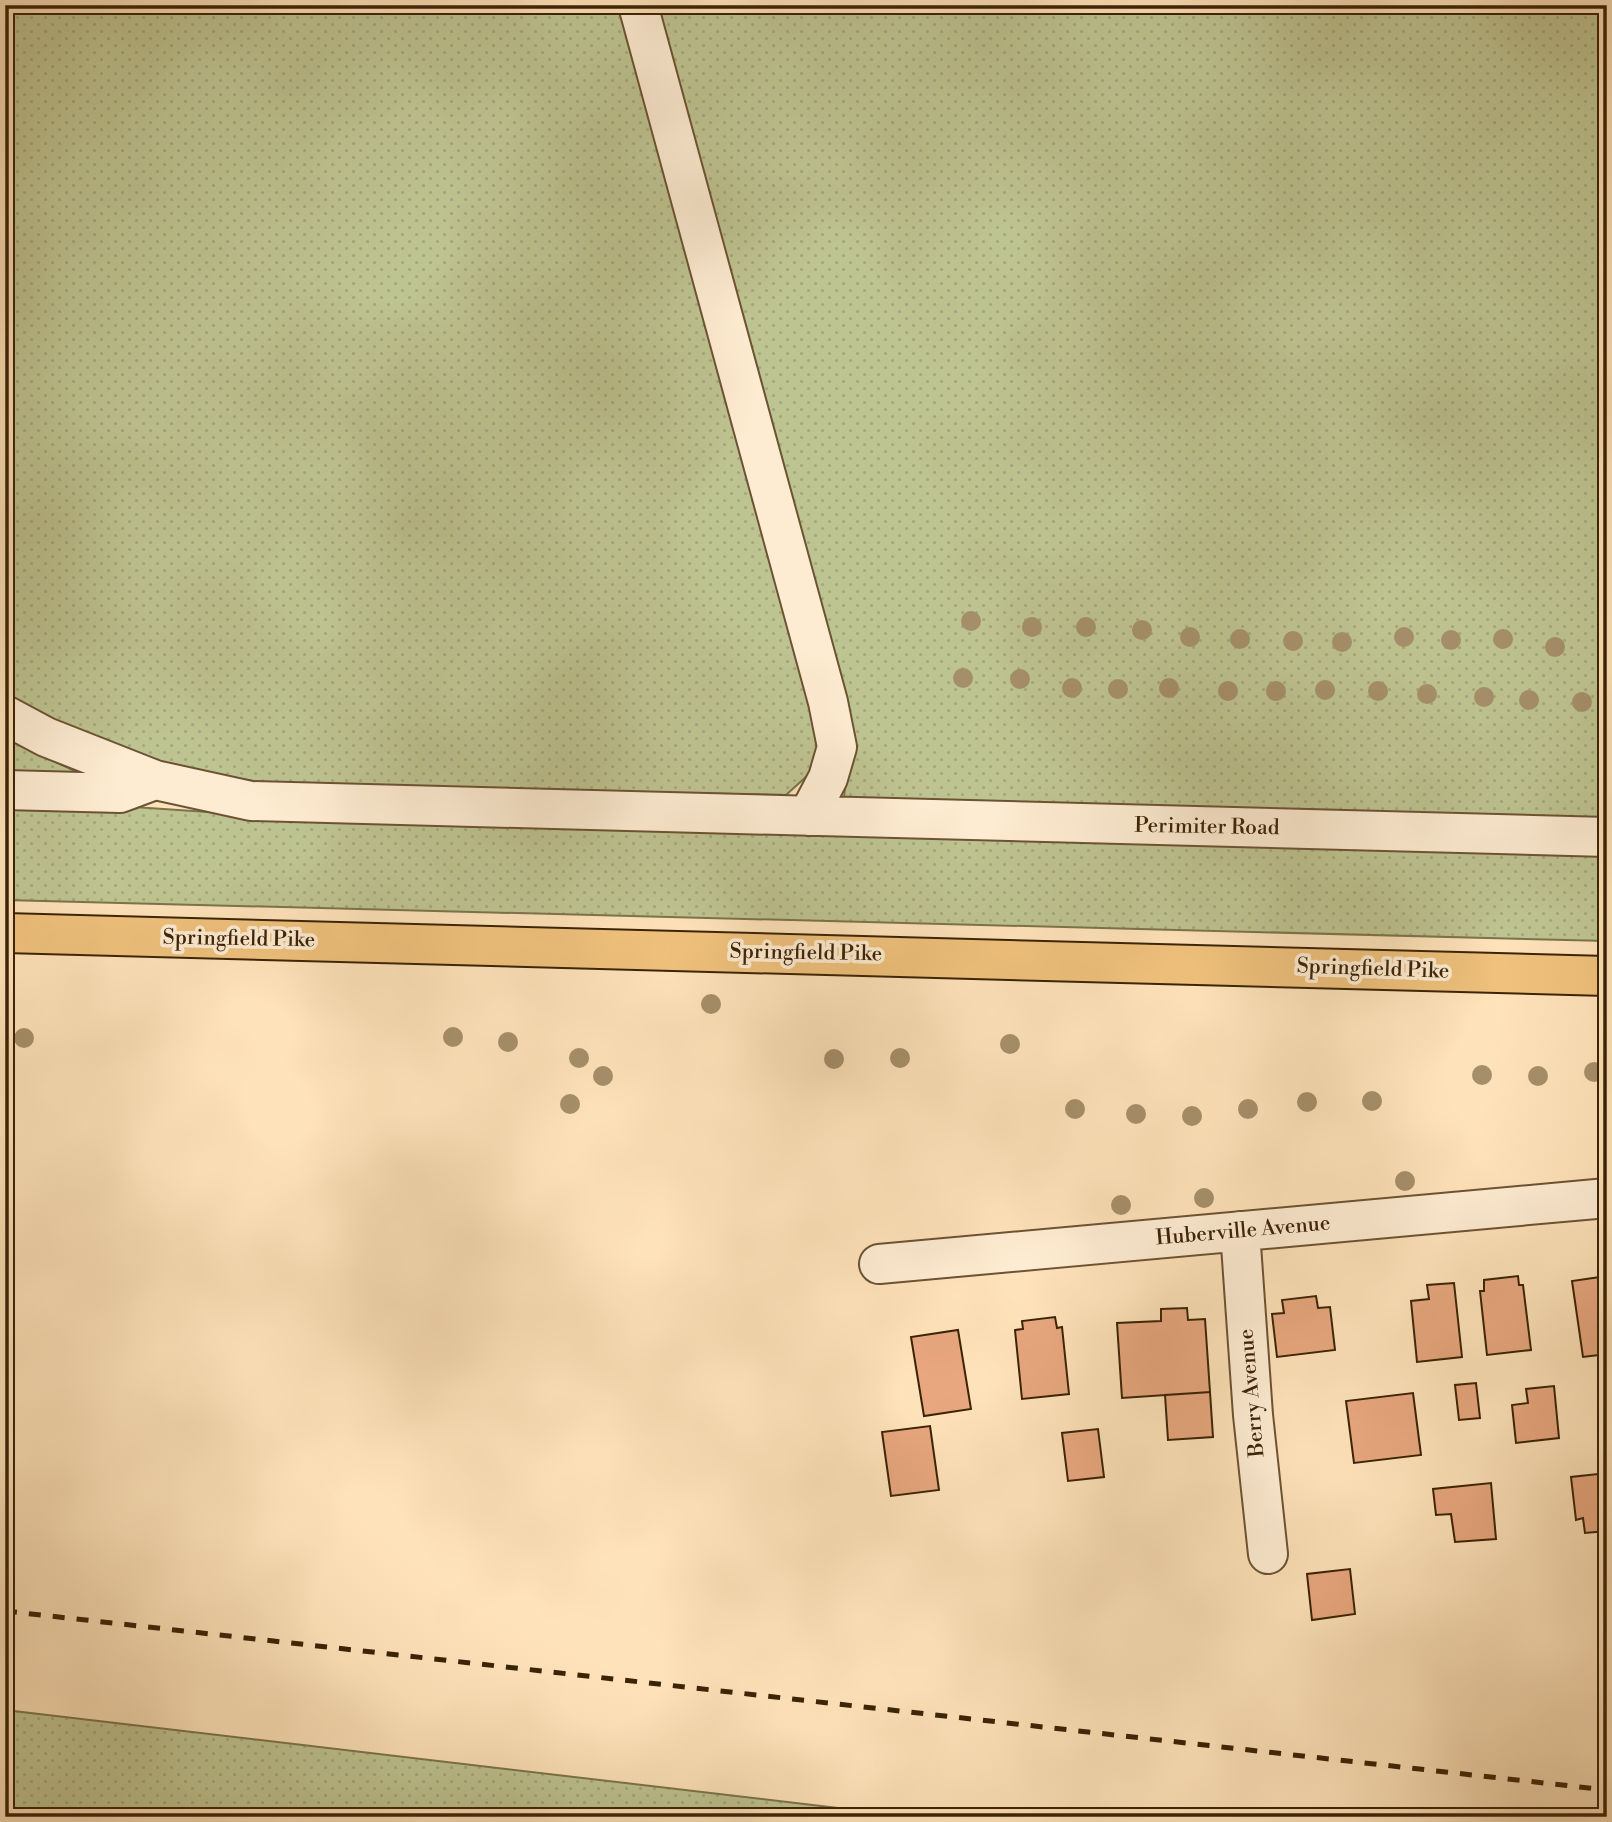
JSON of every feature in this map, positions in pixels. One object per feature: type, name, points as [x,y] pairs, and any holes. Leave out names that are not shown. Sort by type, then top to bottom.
[{"type":"main road","name":"Springfield Pike","points":[[5,933],[1607,976]]},
{"type":"street","points":[[638,5],[828,702],[837,747],[828,778],[807,816]]},
{"type":"street","name":"Perimiter Road","points":[[5,715],[46,737],[155,780],[251,801],[1607,837]]},
{"type":"street","points":[[5,790],[120,793],[155,780]]},
{"type":"street","name":"Huberville Avenue","points":[[879,1264],[1607,1198]]},
{"type":"street","name":"Berry Avenue","points":[[1240,1231],[1253,1415],[1268,1554]]},
{"type":"green space","points":[[5,5],[623,5],[820,725],[818,761],[808,775],[786,795],[326,787],[254,781],[171,768],[59,727],[5,696]]},
{"type":"green space","points":[[653,5],[1607,5],[1607,821],[844,798],[850,730]]},
{"type":"green space","points":[[5,738],[96,781],[5,780]]},
{"type":"green space","points":[[5,803],[104,805],[327,820],[1607,855],[1607,941],[5,900]]},
{"type":"green space","points":[[5,1710],[914,1817],[5,1817]]},
{"type":"building","points":[[1518,1276],[1519,1285],[1523,1285],[1531,1350],[1487,1355],[1480,1291],[1484,1291],[1484,1280]]},
{"type":"building","points":[[1607,1276],[1607,1354],[1583,1357],[1572,1281]]},
{"type":"building","points":[[1454,1283],[1462,1357],[1417,1362],[1411,1301],[1429,1299],[1427,1285]]},
{"type":"building","points":[[1316,1296],[1318,1308],[1330,1307],[1335,1350],[1277,1357],[1272,1314],[1284,1313],[1282,1300]]},
{"type":"building","points":[[1187,1308],[1188,1320],[1205,1319],[1210,1392],[1122,1398],[1117,1323],[1161,1321],[1161,1309]]},
{"type":"building","points":[[1055,1317],[1057,1328],[1062,1327],[1069,1394],[1022,1399],[1015,1330],[1023,1329],[1022,1321]]},
{"type":"building","points":[[958,1330],[971,1409],[924,1416],[911,1337]]},
{"type":"building","points":[[1476,1383],[1480,1418],[1459,1420],[1455,1385]]},
{"type":"building","points":[[1554,1386],[1559,1438],[1516,1443],[1512,1405],[1528,1403],[1526,1389]]},
{"type":"building","points":[[1210,1392],[1213,1437],[1168,1440],[1165,1395]]},
{"type":"building","points":[[1413,1393],[1421,1455],[1354,1463],[1346,1401]]},
{"type":"building","points":[[930,1426],[939,1490],[891,1496],[882,1432]]},
{"type":"building","points":[[1098,1429],[1104,1477],[1068,1481],[1062,1433]]},
{"type":"building","points":[[1607,1473],[1607,1531],[1585,1533],[1583,1518],[1576,1520],[1571,1477]]},
{"type":"building","points":[[1491,1483],[1496,1539],[1455,1542],[1451,1514],[1436,1515],[1433,1489]]},
{"type":"building","points":[[1350,1569],[1355,1614],[1312,1620],[1307,1574]]},
{"type":"railway","points":[[5,1611],[1607,1790]]}]
